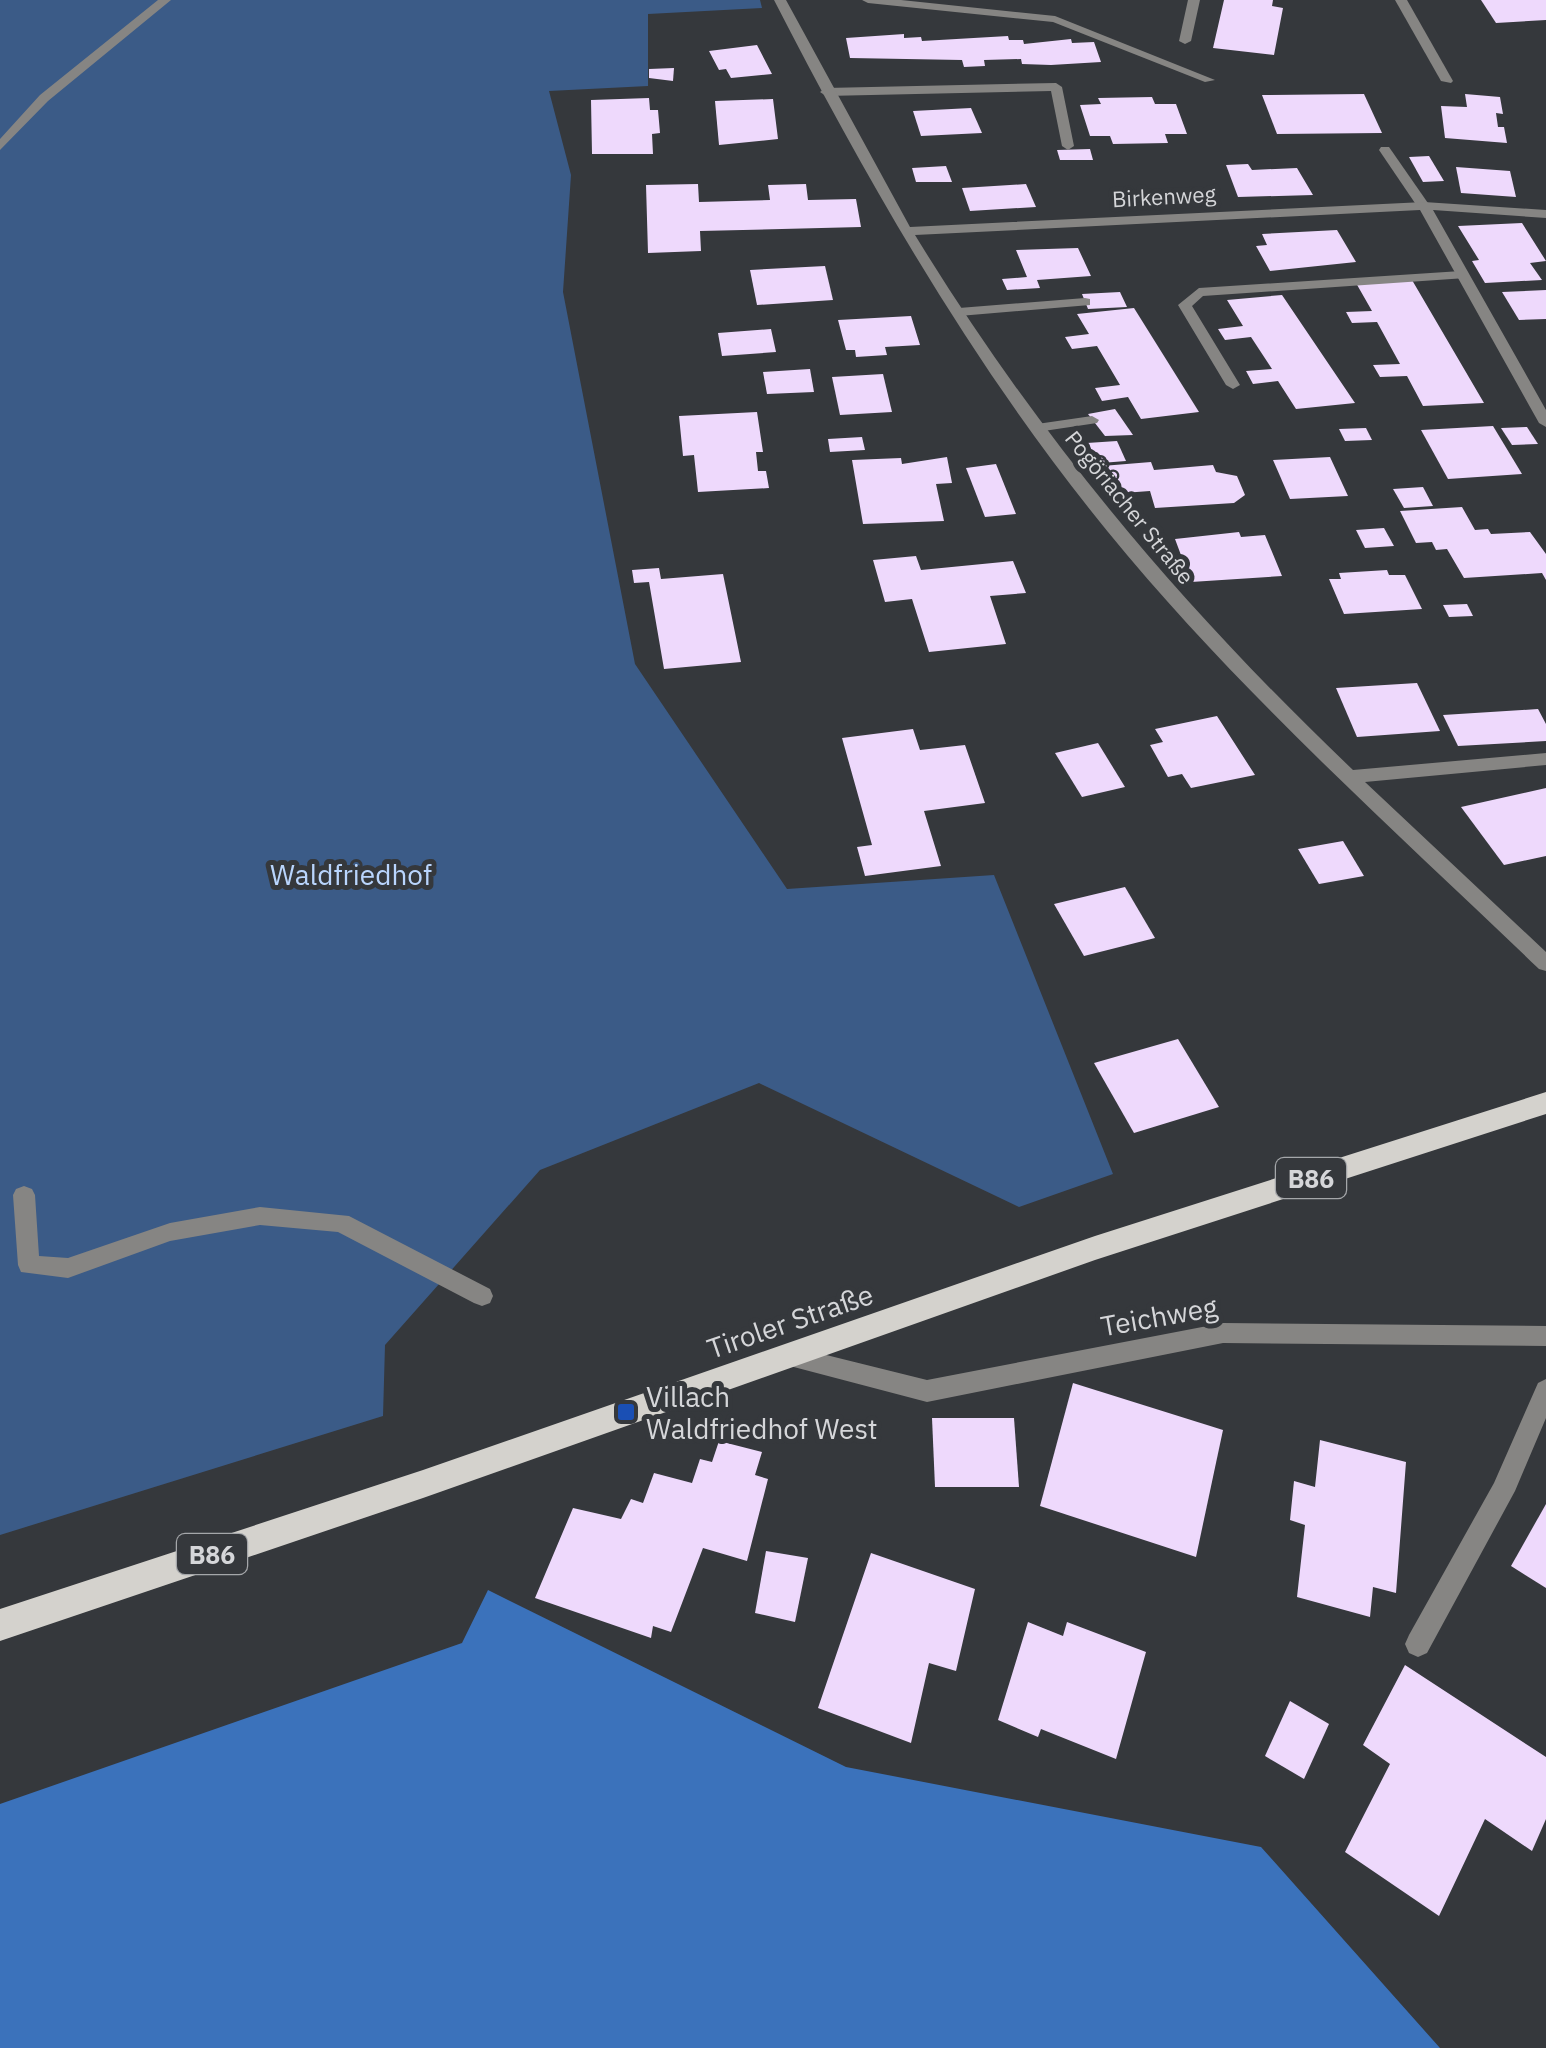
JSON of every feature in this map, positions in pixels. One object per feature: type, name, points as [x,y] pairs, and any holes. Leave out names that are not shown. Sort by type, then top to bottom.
[{"type":"main road","name":"Tiroler Straße","points":[[0,1624],[790,1356],[1094,1248],[1546,1102]]},
{"type":"street","points":[[0,146],[44,98],[165,0]]},
{"type":"street","name":"Pogöriacher Straße","points":[[780,0],[826,92],[906,231],[1037,428],[1114,529],[1224,652],[1546,964]]},
{"type":"street","points":[[868,0],[1055,19],[1210,80]]},
{"type":"street","points":[[1185,40],[1194,0]]},
{"type":"street","points":[[1401,0],[1447,81]]},
{"type":"street","points":[[826,92],[1056,88],[1068,146]]},
{"type":"street","points":[[1385,150],[1424,206],[1546,423]]},
{"type":"street","name":"Birkenweg","points":[[906,231],[1424,206],[1546,214]]},
{"type":"street","points":[[1233,386],[1185,305],[1199,292],[1461,275]]},
{"type":"street","points":[[960,312],[1085,302]]},
{"type":"street","points":[[1037,428],[1092,420]]},
{"type":"street","points":[[1350,777],[1546,759]]},
{"type":"street","points":[[24,1195],[29,1265],[68,1268],[170,1232],[260,1216],[341,1223],[482,1296]]},
{"type":"street","name":"Teichweg","points":[[790,1356],[927,1391],[1223,1333],[1546,1336]]},
{"type":"street","points":[[1418,1644],[1504,1491],[1546,1390]]},
{"type":"green space","name":"Waldfriedhof","points":[[0,0],[760,0],[762,8],[648,14],[648,86],[549,91],[571,175],[563,292],[635,664],[787,889],[994,875],[1113,1174],[1019,1207],[759,1083],[540,1170],[385,1345],[383,1416],[0,1535]]},
{"type":"shaded area","points":[[488,1590],[846,1767],[1261,1847],[1440,2048],[0,2048],[0,1804],[462,1643]]},
{"type":"building","points":[[1224,0],[1273,0],[1272,6],[1283,8],[1274,55],[1213,48]]},
{"type":"building","points":[[1481,0],[1546,0],[1546,20],[1496,23]]},
{"type":"building","points":[[904,34],[904,38],[921,37],[922,41],[1008,36],[1009,40],[1023,40],[1024,44],[1071,39],[1072,43],[1094,42],[1101,62],[1051,65],[1022,64],[1021,59],[984,60],[985,66],[964,67],[962,60],[850,58],[846,38]]},
{"type":"building","points":[[757,45],[772,74],[731,78],[726,69],[719,70],[709,51]]},
{"type":"building","points":[[674,68],[673,81],[649,78],[649,69]]},
{"type":"building","points":[[1364,94],[1382,133],[1277,134],[1262,95]]},
{"type":"building","points":[[1465,94],[1500,97],[1503,114],[1496,113],[1498,127],[1504,127],[1507,143],[1445,138],[1441,106],[1467,107]]},
{"type":"building","points":[[1152,97],[1155,104],[1176,104],[1187,134],[1165,134],[1168,143],[1113,144],[1110,136],[1090,136],[1080,105],[1101,104],[1098,98]]},
{"type":"building","points":[[649,98],[650,110],[658,110],[660,133],[652,134],[653,154],[592,154],[591,100]]},
{"type":"building","points":[[773,99],[778,139],[719,145],[715,101]]},
{"type":"building","points":[[971,108],[982,133],[921,136],[913,111]]},
{"type":"building","points":[[1090,149],[1093,160],[1060,160],[1057,150]]},
{"type":"building","points":[[1429,156],[1444,181],[1423,182],[1409,157]]},
{"type":"building","points":[[1248,164],[1252,170],[1297,168],[1313,195],[1238,197],[1226,165]]},
{"type":"building","points":[[946,166],[952,182],[916,182],[912,168]]},
{"type":"building","points":[[1456,167],[1510,171],[1516,197],[1461,193]]},
{"type":"building","points":[[698,184],[699,202],[770,200],[768,185],[806,184],[808,200],[856,199],[861,227],[700,231],[701,251],[648,253],[646,185]]},
{"type":"building","points":[[1026,184],[1036,207],[970,211],[962,188]]},
{"type":"building","points":[[1522,223],[1546,261],[1530,263],[1542,280],[1485,283],[1472,261],[1479,260],[1458,226]]},
{"type":"building","points":[[1337,230],[1356,262],[1270,271],[1256,246],[1267,245],[1262,234]]},
{"type":"building","points":[[1078,248],[1091,276],[1037,280],[1040,288],[1007,290],[1002,279],[1027,277],[1016,250]]},
{"type":"building","points":[[825,266],[833,300],[757,305],[750,270]]},
{"type":"building","points":[[1412,280],[1484,403],[1423,406],[1407,376],[1380,377],[1373,365],[1400,364],[1377,322],[1352,323],[1346,312],[1372,311],[1356,283]]},
{"type":"building","points":[[1546,290],[1546,319],[1519,320],[1502,292]]},
{"type":"building","points":[[1120,292],[1127,307],[1088,309],[1082,294]]},
{"type":"building","points":[[1282,295],[1355,403],[1296,409],[1278,381],[1253,384],[1246,371],[1272,369],[1251,337],[1225,340],[1218,329],[1243,326],[1227,300]]},
{"type":"building","points":[[1134,308],[1199,412],[1141,419],[1128,397],[1102,401],[1095,388],[1120,385],[1097,346],[1072,349],[1065,337],[1089,334],[1077,314]]},
{"type":"building","points":[[911,316],[920,345],[885,347],[887,355],[856,357],[855,350],[846,350],[838,320]]},
{"type":"building","points":[[771,329],[776,352],[722,356],[718,333]]},
{"type":"building","points":[[810,369],[814,392],[767,394],[763,372]]},
{"type":"building","points":[[883,374],[892,412],[840,415],[832,377]]},
{"type":"building","points":[[1115,409],[1133,435],[1105,436],[1088,414]]},
{"type":"building","points":[[757,412],[763,452],[756,452],[758,471],[766,471],[769,488],[698,492],[694,455],[683,456],[679,416]]},
{"type":"building","points":[[1493,426],[1522,474],[1448,479],[1421,430]]},
{"type":"building","points":[[1527,427],[1538,444],[1512,445],[1501,428]]},
{"type":"building","points":[[1366,428],[1372,440],[1345,441],[1339,429]]},
{"type":"building","points":[[862,437],[865,450],[830,452],[828,439]]},
{"type":"building","points":[[1117,441],[1126,461],[1101,463],[1087,443]]},
{"type":"building","points":[[947,457],[952,483],[936,484],[944,521],[863,524],[852,460],[901,458],[902,464]]},
{"type":"building","points":[[1330,457],[1348,496],[1290,499],[1273,460]]},
{"type":"building","points":[[1151,462],[1154,470],[1213,465],[1216,472],[1237,476],[1245,495],[1234,503],[1155,508],[1150,491],[1123,493],[1102,466]]},
{"type":"building","points":[[996,464],[1016,514],[985,517],[966,468]]},
{"type":"building","points":[[1423,487],[1433,506],[1404,508],[1393,489]]},
{"type":"building","points":[[1462,507],[1475,530],[1488,529],[1491,534],[1530,532],[1546,554],[1546,580],[1542,573],[1464,578],[1447,549],[1436,550],[1432,542],[1416,543],[1400,511]]},
{"type":"building","points":[[1384,528],[1394,546],[1365,548],[1356,530]]},
{"type":"building","points":[[1239,532],[1241,537],[1265,535],[1282,576],[1191,582],[1175,539]]},
{"type":"building","points":[[916,556],[921,570],[1013,561],[1026,593],[990,596],[1006,644],[929,652],[912,599],[885,602],[873,560]]},
{"type":"building","points":[[659,568],[661,579],[723,574],[741,662],[664,669],[649,582],[634,583],[632,570]]},
{"type":"building","points":[[1387,570],[1389,575],[1405,575],[1422,609],[1344,614],[1329,579],[1341,579],[1339,573]]},
{"type":"building","points":[[1467,604],[1473,616],[1449,617],[1443,605]]},
{"type":"building","points":[[1417,683],[1440,731],[1357,737],[1336,688]]},
{"type":"building","points":[[1538,709],[1546,724],[1546,741],[1458,746],[1443,715]]},
{"type":"building","points":[[1217,716],[1255,775],[1191,788],[1182,774],[1168,777],[1150,745],[1163,742],[1155,729]]},
{"type":"building","points":[[913,729],[920,750],[965,745],[985,803],[924,811],[941,866],[865,876],[857,847],[872,845],[842,738]]},
{"type":"building","points":[[1098,743],[1125,787],[1082,797],[1055,753]]},
{"type":"building","points":[[1546,788],[1546,856],[1504,865],[1461,807]]},
{"type":"building","points":[[1343,841],[1364,876],[1319,884],[1298,849]]},
{"type":"building","points":[[1125,887],[1155,938],[1084,956],[1054,904]]},
{"type":"building","points":[[1178,1039],[1219,1107],[1134,1133],[1094,1063]]},
{"type":"building","points":[[1073,1383],[1223,1430],[1196,1557],[1040,1506]]},
{"type":"building","points":[[932,1418],[1014,1418],[1019,1487],[935,1487]]},
{"type":"building","points":[[1320,1440],[1406,1462],[1396,1593],[1373,1587],[1370,1617],[1297,1597],[1305,1525],[1290,1520],[1294,1481],[1315,1487]]},
{"type":"building","points":[[719,1441],[762,1452],[755,1475],[768,1479],[747,1561],[703,1548],[671,1632],[653,1626],[651,1638],[535,1598],[573,1508],[621,1519],[631,1499],[643,1503],[654,1473],[692,1483],[700,1459],[712,1462]]},
{"type":"building","points":[[1546,1504],[1546,1588],[1511,1566]]},
{"type":"building","points":[[766,1551],[808,1558],[795,1622],[755,1613]]},
{"type":"building","points":[[871,1553],[975,1589],[956,1671],[929,1663],[911,1743],[818,1708]]},
{"type":"building","points":[[1028,1622],[1063,1636],[1067,1622],[1146,1652],[1116,1759],[1041,1729],[1038,1737],[998,1720]]},
{"type":"building","points":[[1405,1665],[1546,1757],[1546,1819],[1532,1851],[1485,1819],[1439,1916],[1345,1852],[1390,1764],[1363,1745]]},
{"type":"building","points":[[1290,1701],[1329,1724],[1304,1779],[1265,1756]]},
{"type":"place","name":"Villach Waldfriedhof West","points":[[626,1412]]}]
